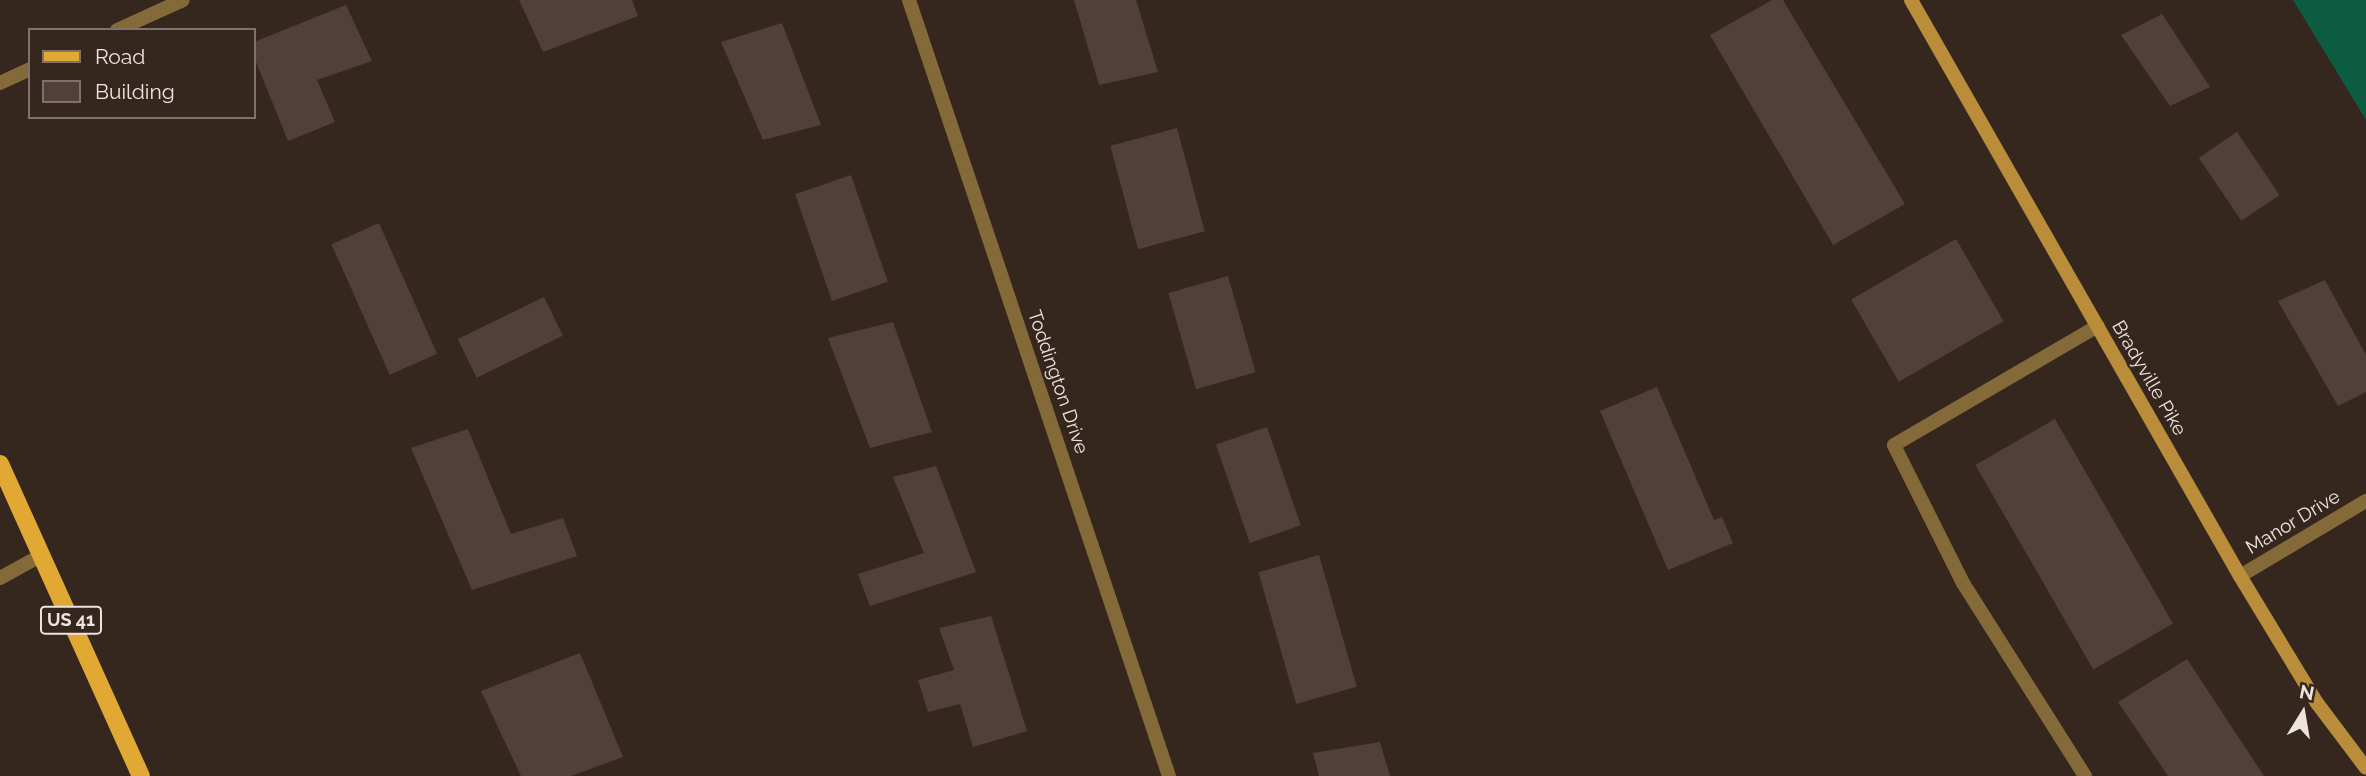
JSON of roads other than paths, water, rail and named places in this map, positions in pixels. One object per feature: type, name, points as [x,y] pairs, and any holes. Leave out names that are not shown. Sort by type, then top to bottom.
[{"type":"main road","name":"Bradyville Pike","points":[[1910,0],[2240,576],[2317,703],[2366,768]]},
{"type":"main road","name":"US 41","points":[[0,464],[141,776]]},
{"type":"street","points":[[121,28],[183,0]]},
{"type":"street","name":"Toddington Drive","points":[[909,0],[1169,776]]},
{"type":"street","points":[[0,83],[28,70]]},
{"type":"street","points":[[2085,776],[1963,583],[1894,445],[2098,326]]},
{"type":"street","name":"Manor Drive","points":[[2240,576],[2366,501]]},
{"type":"street","points":[[0,578],[42,555]]}]
